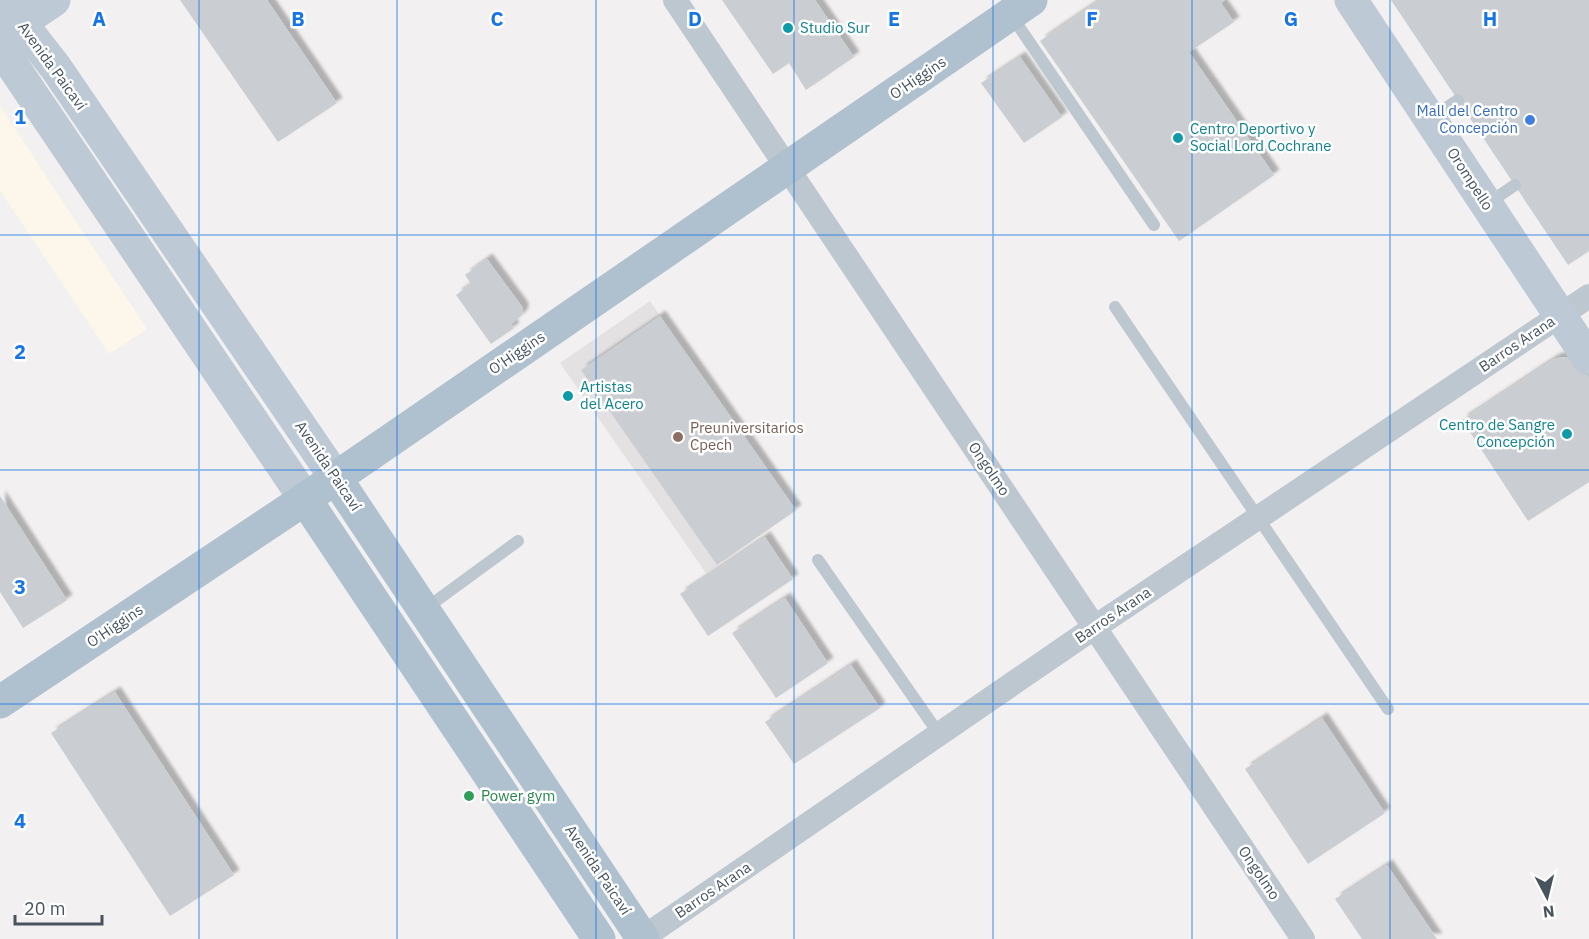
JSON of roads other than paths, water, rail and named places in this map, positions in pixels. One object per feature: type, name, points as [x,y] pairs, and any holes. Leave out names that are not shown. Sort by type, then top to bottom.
[{"type":"main road","points":[[6,26],[54,0]]},
{"type":"main road","name":"Orompello","points":[[1351,0],[1589,359]]},
{"type":"main road","name":"O'Higgins","points":[[0,702],[305,499],[1021,7]]},
{"type":"main road","name":"Avenida Paicaví","points":[[6,26],[56,68],[424,609],[642,939]]},
{"type":"main road","name":"Avenida Paicaví","points":[[6,26],[305,499],[599,939]]},
{"type":"street","name":"Ongolmo","points":[[675,0],[1303,939]]},
{"type":"street","name":"Barros Arana","points":[[642,939],[1095,627],[1589,296]]},
{"type":"lane","points":[[1021,7],[1154,225]]},
{"type":"lane","points":[[1430,119],[1458,100]]},
{"type":"lane","points":[[1486,204],[1515,185]]},
{"type":"lane","points":[[1115,307],[1388,709]]},
{"type":"lane","points":[[424,609],[518,541]]},
{"type":"lane","points":[[818,560],[939,734]]},
{"type":"place","name":"Studio Sur","points":[[788,28]]},
{"type":"place","name":"Mall del Centro Concepción","points":[[1530,120]]},
{"type":"place","name":"Centro Deportivo y Social Lord Cochrane","points":[[1178,138]]},
{"type":"place","name":"Artistas del Acero","points":[[568,396]]},
{"type":"place","name":"Centro de Sangre Concepción","points":[[1567,434]]},
{"type":"place","name":"Preuniversitarios Cpech","points":[[678,437]]},
{"type":"place","name":"Power gym","points":[[469,796]]}]
